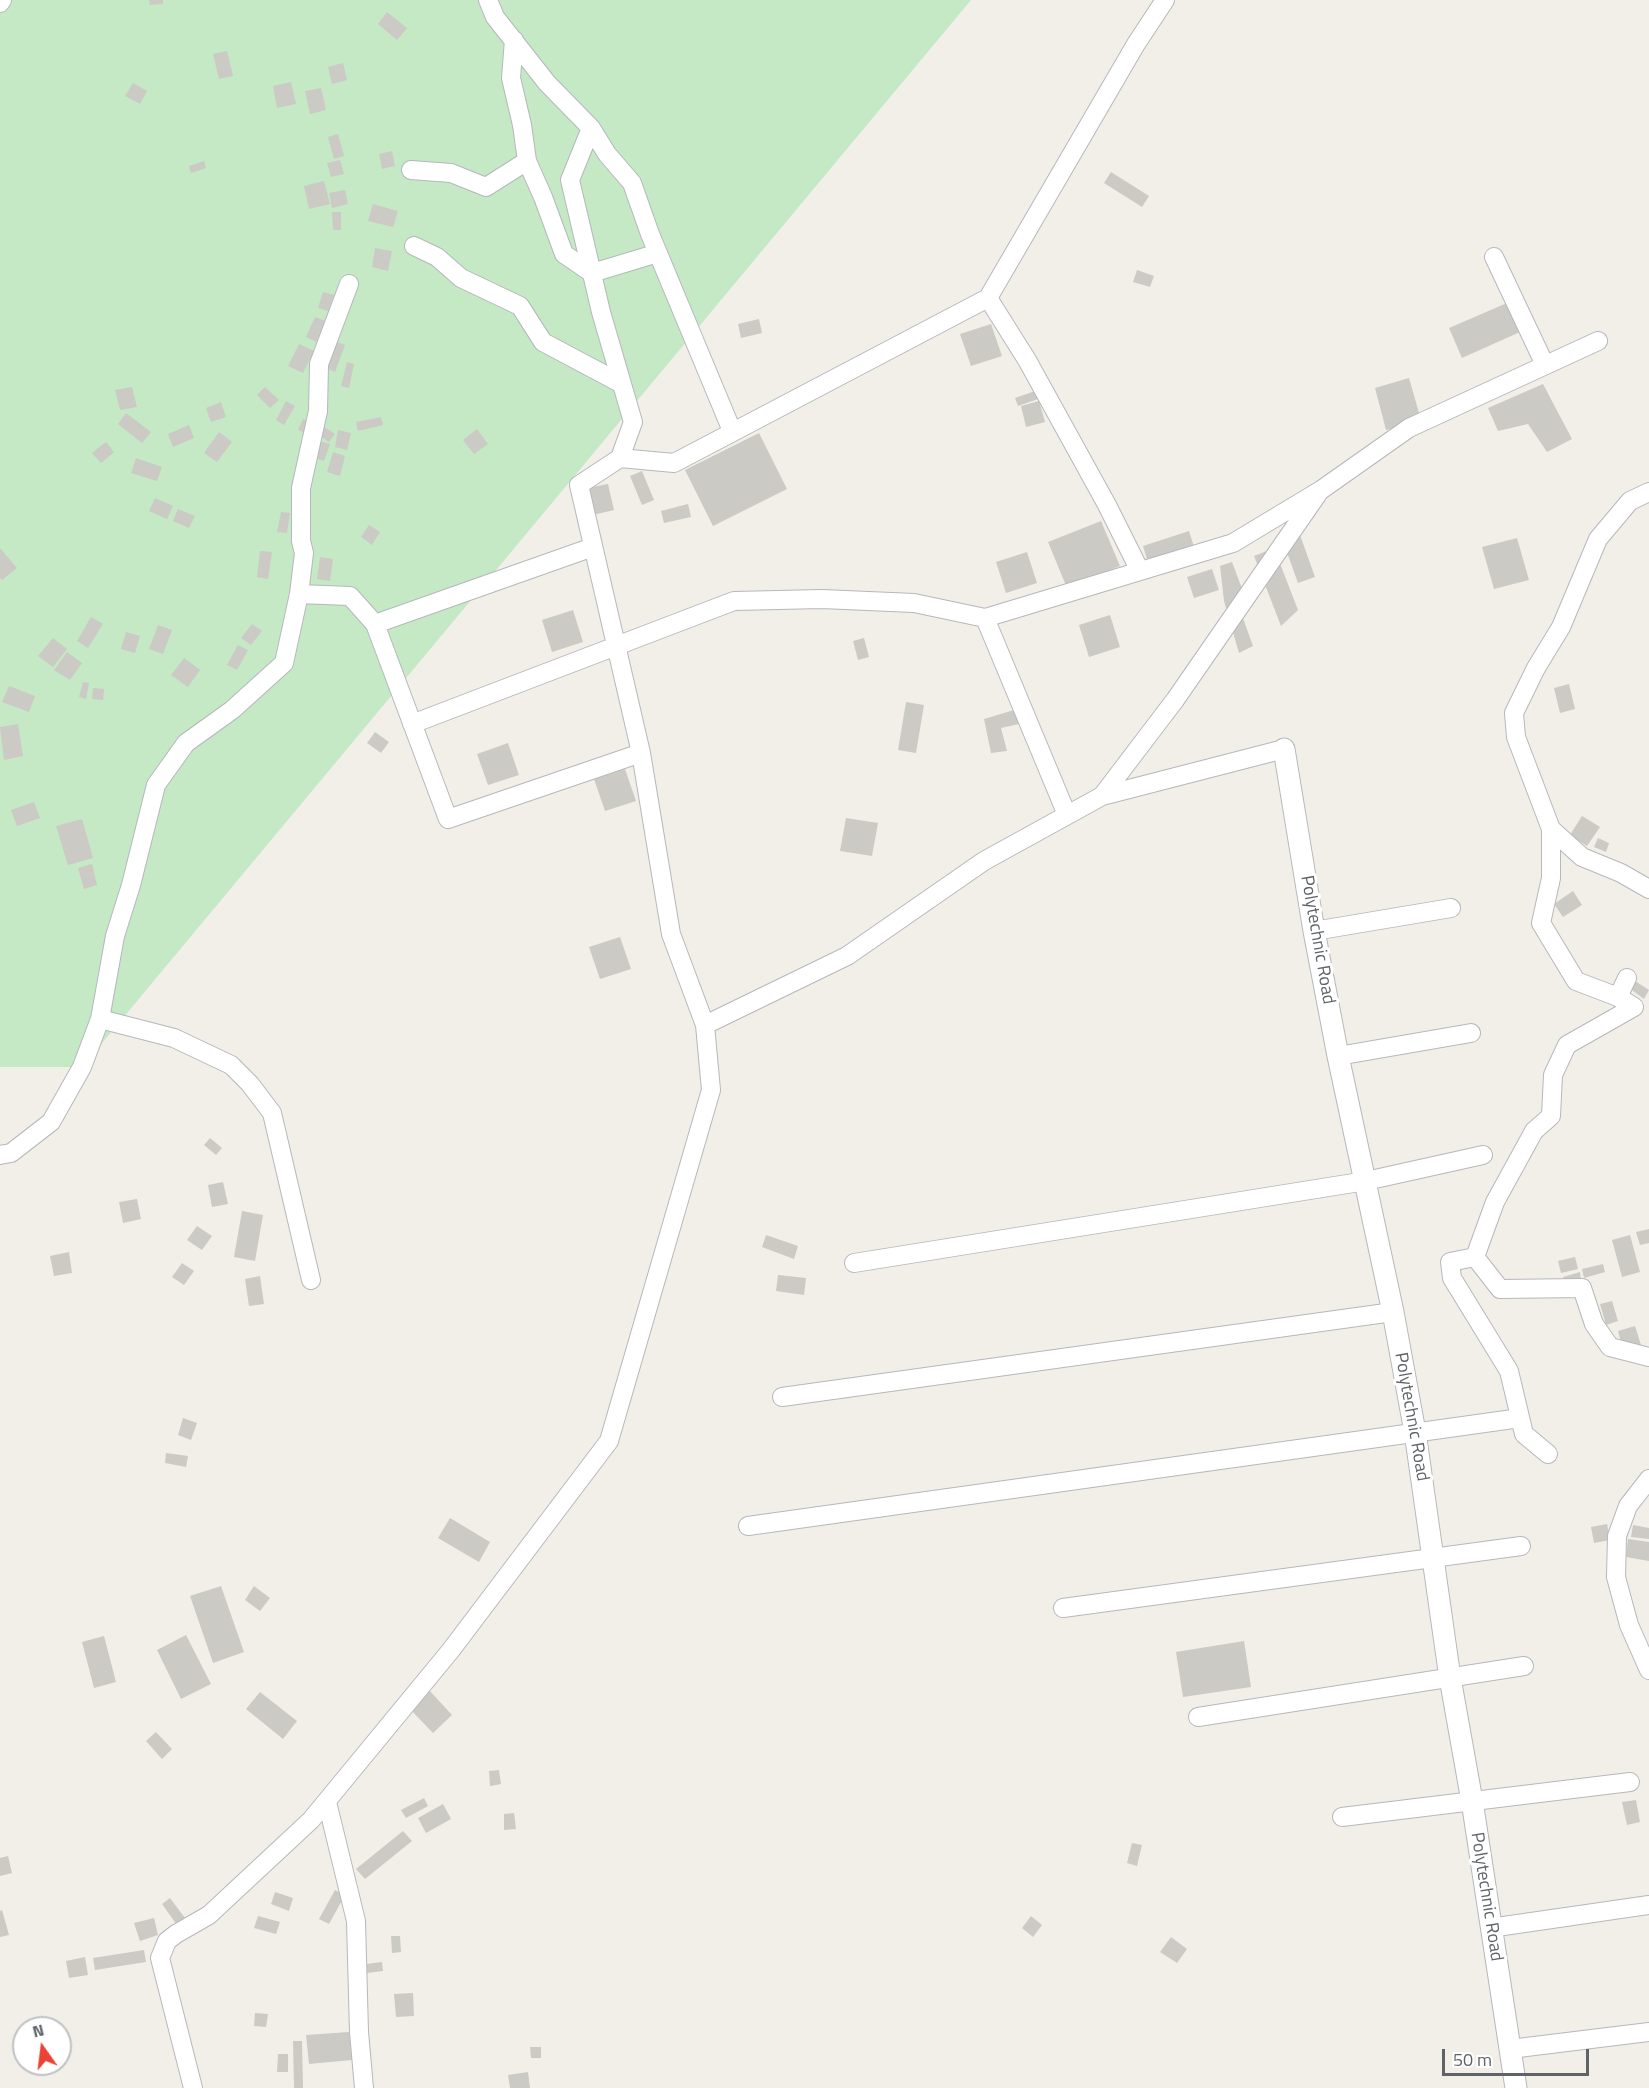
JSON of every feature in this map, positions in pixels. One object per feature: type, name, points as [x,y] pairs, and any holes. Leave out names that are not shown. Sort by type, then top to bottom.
[{"type":"street","points":[[488,0],[495,18],[547,83],[591,128],[607,154],[632,183],[658,253],[732,431]]},
{"type":"street","points":[[620,458],[674,463],[988,298],[1136,44],[1165,0]]},
{"type":"street","points":[[514,40],[512,78],[527,161],[564,254],[592,273]]},
{"type":"street","points":[[194,2088],[160,1958],[167,1941],[209,1915],[311,1820],[327,1802],[451,1650],[609,1441],[711,1090],[705,1025],[670,934],[641,753],[579,485],[620,458],[633,422],[601,312],[570,180],[591,128]]},
{"type":"street","points":[[411,170],[451,173],[486,187],[527,161]]},
{"type":"street","points":[[414,246],[437,256],[461,278],[520,306],[543,342],[622,384]]},
{"type":"street","points":[[592,273],[658,253]]},
{"type":"street","points":[[1494,257],[1545,365]]},
{"type":"street","points":[[0,1155],[11,1153],[51,1122],[82,1066],[100,1019],[115,936],[131,885],[156,784],[186,743],[232,710],[284,663],[299,594],[304,554],[301,541],[301,488],[318,411],[319,364],[349,284]]},
{"type":"street","points":[[988,298],[1027,360],[1107,505],[1140,571]]},
{"type":"street","points":[[412,724],[734,602],[822,599],[914,603],[985,618],[1233,543],[1321,490],[1408,428],[1598,341]]},
{"type":"street","points":[[1102,796],[1175,700],[1321,490]]},
{"type":"street","points":[[1641,1010],[1618,997],[1576,981],[1541,923],[1551,878],[1551,829],[1516,737],[1514,713],[1536,668],[1561,627],[1598,539],[1630,501],[1649,492]]},
{"type":"street","points":[[375,624],[593,547]]},
{"type":"street","points":[[299,594],[350,596],[375,624],[448,819],[641,753]]},
{"type":"street","points":[[985,618],[1067,815]]},
{"type":"street","points":[[705,1025],[847,956],[984,861],[1102,796],[1284,749]]},
{"type":"street","name":"Polytechnic Road","points":[[1284,749],[1314,931],[1338,1056],[1393,1312],[1415,1432],[1450,1678],[1472,1801],[1516,2088]]},
{"type":"street","points":[[1551,829],[1582,857],[1621,873],[1649,890]]},
{"type":"street","points":[[1314,931],[1451,908]]},
{"type":"street","points":[[1618,997],[1627,978]]},
{"type":"street","points":[[1475,1257],[1501,1192],[1534,1131],[1551,1116],[1553,1076],[1567,1045],[1641,1010]]},
{"type":"street","points":[[100,1019],[174,1038],[231,1065],[250,1084],[272,1113],[311,1280]]},
{"type":"street","points":[[1338,1056],[1471,1033]]},
{"type":"street","points":[[854,1263],[1366,1180],[1483,1155]]},
{"type":"street","points":[[1475,1257],[1500,1289],[1582,1288],[1594,1324],[1610,1347],[1649,1357]]},
{"type":"street","points":[[1475,1257],[1450,1262],[1452,1278],[1509,1371],[1524,1434],[1548,1454]]},
{"type":"street","points":[[782,1397],[1393,1312]]},
{"type":"street","points":[[748,1526],[1513,1419]]},
{"type":"street","points":[[1649,1479],[1628,1506],[1617,1536],[1616,1577],[1629,1626],[1649,1670]]},
{"type":"street","points":[[1063,1608],[1521,1546]]},
{"type":"street","points":[[1198,1717],[1524,1666]]},
{"type":"street","points":[[1342,1817],[1630,1782]]},
{"type":"street","points":[[327,1802],[356,1921],[359,2032],[364,2088]]},
{"type":"street","points":[[1490,1928],[1649,1905]]},
{"type":"street","points":[[1510,2049],[1649,2032]]},
{"type":"green space","points":[[0,0],[971,0],[82,1067],[0,1067]]},
{"type":"building","points":[[149,0],[163,0],[163,4],[150,5]]},
{"type":"building","points":[[387,12],[407,28],[397,40],[378,24]]},
{"type":"building","points":[[227,51],[233,76],[219,79],[213,54]]},
{"type":"building","points":[[343,63],[347,80],[332,84],[328,67]]},
{"type":"building","points":[[291,82],[296,104],[277,108],[273,86]]},
{"type":"building","points":[[133,83],[147,91],[140,104],[125,96]]},
{"type":"building","points":[[321,88],[326,110],[310,114],[305,91]]},
{"type":"building","points":[[338,134],[344,156],[334,159],[328,137]]},
{"type":"building","points":[[392,151],[395,166],[382,169],[379,154]]},
{"type":"building","points":[[340,160],[344,174],[331,177],[327,163]]},
{"type":"building","points":[[204,161],[206,168],[191,173],[189,166]]},
{"type":"building","points":[[1111,172],[1149,196],[1142,207],[1104,183]]},
{"type":"building","points":[[324,181],[330,204],[309,209],[304,186]]},
{"type":"building","points":[[345,190],[348,204],[332,208],[329,193]]},
{"type":"building","points":[[373,204],[398,211],[393,227],[368,221]]},
{"type":"building","points":[[332,212],[341,212],[341,230],[333,230]]},
{"type":"building","points":[[375,248],[392,251],[388,271],[372,267]]},
{"type":"building","points":[[1137,270],[1154,276],[1150,287],[1133,282]]},
{"type":"building","points":[[323,292],[334,295],[328,311],[318,308]]},
{"type":"building","points":[[1507,303],[1520,332],[1462,358],[1449,328]]},
{"type":"building","points":[[315,317],[325,321],[316,342],[306,337]]},
{"type":"building","points":[[759,319],[762,333],[741,338],[738,324]]},
{"type":"building","points":[[991,324],[1002,356],[971,366],[960,334]]},
{"type":"building","points":[[334,341],[345,345],[335,372],[325,368]]},
{"type":"building","points":[[299,344],[314,351],[303,373],[288,366]]},
{"type":"building","points":[[347,362],[354,364],[349,388],[341,386]]},
{"type":"building","points":[[1409,378],[1421,420],[1386,430],[1375,388]]},
{"type":"building","points":[[1543,384],[1572,439],[1547,452],[1528,424],[1498,431],[1488,408]]},
{"type":"building","points":[[132,387],[137,407],[120,410],[115,390]]},
{"type":"building","points":[[265,387],[279,400],[270,408],[257,395]]},
{"type":"building","points":[[1035,391],[1038,399],[1018,406],[1015,398]]},
{"type":"building","points":[[286,401],[295,406],[284,425],[276,420]]},
{"type":"building","points":[[1039,401],[1045,422],[1026,427],[1021,406]]},
{"type":"building","points":[[221,402],[226,417],[211,422],[206,408]]},
{"type":"building","points":[[126,413],[151,432],[142,443],[118,424]]},
{"type":"building","points":[[381,417],[383,425],[358,431],[356,422]]},
{"type":"building","points":[[303,419],[312,423],[308,434],[298,430]]},
{"type":"building","points":[[189,425],[194,438],[173,447],[168,434]]},
{"type":"building","points":[[321,425],[335,434],[329,442],[316,433]]},
{"type":"building","points":[[477,429],[488,444],[474,454],[463,440]]},
{"type":"building","points":[[338,430],[351,433],[347,450],[335,447]]},
{"type":"building","points":[[219,432],[232,442],[217,462],[204,453]]},
{"type":"building","points":[[759,433],[787,489],[713,526],[685,470]]},
{"type":"building","points":[[320,441],[330,444],[324,461],[315,458]]},
{"type":"building","points":[[106,442],[114,452],[101,463],[92,453]]},
{"type":"building","points":[[333,452],[345,456],[340,476],[327,472]]},
{"type":"building","points":[[136,458],[162,467],[157,481],[131,473]]},
{"type":"building","points":[[642,471],[654,500],[642,505],[630,476]]},
{"type":"building","points":[[608,484],[614,510],[593,515],[587,488]]},
{"type":"building","points":[[155,498],[173,506],[167,519],[149,511]]},
{"type":"building","points":[[688,504],[691,517],[664,523],[661,511]]},
{"type":"building","points":[[178,509],[195,516],[189,528],[173,521]]},
{"type":"building","points":[[281,512],[290,513],[287,533],[277,532]]},
{"type":"building","points":[[1101,521],[1120,566],[1067,588],[1048,542]]},
{"type":"building","points":[[369,525],[380,532],[372,545],[361,537]]},
{"type":"building","points":[[1189,531],[1194,547],[1148,562],[1143,546]]},
{"type":"building","points":[[1300,535],[1315,577],[1298,583],[1283,541]]},
{"type":"building","points":[[1517,538],[1529,580],[1494,589],[1482,547]]},
{"type":"building","points":[[0,548],[17,568],[2,580],[0,578]]},
{"type":"building","points":[[1274,548],[1298,610],[1281,626],[1254,556]]},
{"type":"building","points":[[260,551],[272,552],[268,579],[257,577]]},
{"type":"building","points":[[1027,552],[1037,583],[1006,593],[996,562]]},
{"type":"building","points":[[320,557],[333,559],[330,581],[317,579]]},
{"type":"building","points":[[1232,562],[1244,594],[1235,596],[1253,646],[1239,653],[1224,601],[1220,566]]},
{"type":"building","points":[[1212,569],[1219,590],[1194,598],[1187,577]]},
{"type":"building","points":[[573,610],[583,642],[552,652],[542,620]]},
{"type":"building","points":[[1110,615],[1120,647],[1089,657],[1079,625]]},
{"type":"building","points":[[91,617],[103,624],[88,648],[77,641]]},
{"type":"building","points":[[252,624],[262,631],[251,645],[241,638]]},
{"type":"building","points":[[158,625],[172,630],[163,654],[149,649]]},
{"type":"building","points":[[126,632],[140,636],[135,653],[121,649]]},
{"type":"building","points":[[53,638],[67,649],[53,667],[38,656]]},
{"type":"building","points":[[864,638],[869,657],[858,660],[853,641]]},
{"type":"building","points":[[238,645],[248,650],[237,670],[227,665]]},
{"type":"building","points":[[67,652],[82,663],[70,680],[54,670]]},
{"type":"building","points":[[184,658],[200,670],[188,687],[171,675]]},
{"type":"building","points":[[83,682],[89,683],[86,699],[79,697]]},
{"type":"building","points":[[1569,684],[1575,709],[1560,713],[1554,688]]},
{"type":"building","points":[[9,686],[35,696],[29,712],[2,702]]},
{"type":"building","points":[[93,688],[104,689],[103,700],[92,699]]},
{"type":"building","points":[[906,702],[924,705],[916,753],[898,750]]},
{"type":"building","points":[[1014,710],[1019,724],[1001,728],[1007,751],[991,753],[984,719]]},
{"type":"building","points":[[18,724],[23,756],[4,760],[0,727]]},
{"type":"building","points":[[375,732],[389,742],[381,753],[367,743]]},
{"type":"building","points":[[508,743],[519,775],[488,785],[477,754]]},
{"type":"building","points":[[625,769],[636,801],[605,811],[594,779]]},
{"type":"building","points":[[34,802],[40,818],[17,826],[11,810]]},
{"type":"building","points":[[1582,816],[1600,827],[1587,846],[1570,835]]},
{"type":"building","points":[[846,818],[878,823],[872,856],[840,851]]},
{"type":"building","points":[[82,819],[93,858],[68,865],[56,826]]},
{"type":"building","points":[[1598,838],[1609,843],[1606,852],[1594,847]]},
{"type":"building","points":[[92,864],[97,885],[84,889],[78,868]]},
{"type":"building","points":[[1573,891],[1582,905],[1563,917],[1554,904]]},
{"type":"building","points":[[620,937],[631,969],[600,979],[589,947]]},
{"type":"building","points":[[1635,981],[1649,990],[1644,999],[1629,988]]},
{"type":"building","points":[[210,1138],[222,1148],[216,1155],[204,1145]]},
{"type":"building","points":[[223,1182],[228,1204],[212,1207],[208,1185]]},
{"type":"building","points":[[137,1199],[141,1219],[123,1223],[119,1202]]},
{"type":"building","points":[[242,1211],[263,1215],[255,1261],[234,1257]]},
{"type":"building","points":[[197,1226],[212,1236],[202,1250],[187,1240]]},
{"type":"building","points":[[1649,1229],[1649,1243],[1640,1245],[1636,1232]]},
{"type":"building","points":[[766,1235],[798,1246],[794,1259],[762,1247]]},
{"type":"building","points":[[1630,1235],[1640,1272],[1622,1277],[1612,1240]]},
{"type":"building","points":[[69,1252],[72,1273],[54,1276],[50,1256]]},
{"type":"building","points":[[1575,1257],[1578,1269],[1561,1273],[1558,1261]]},
{"type":"building","points":[[182,1263],[194,1271],[184,1285],[172,1277]]},
{"type":"building","points":[[1603,1264],[1605,1272],[1584,1278],[1582,1269]]},
{"type":"building","points":[[1580,1272],[1581,1280],[1565,1284],[1563,1277]]},
{"type":"building","points":[[778,1275],[806,1278],[804,1295],[776,1291]]},
{"type":"building","points":[[260,1276],[264,1304],[249,1306],[245,1279]]},
{"type":"building","points":[[1612,1301],[1618,1321],[1606,1325],[1600,1304]]},
{"type":"building","points":[[1635,1326],[1641,1345],[1623,1350],[1618,1331]]},
{"type":"building","points":[[183,1418],[197,1423],[191,1440],[178,1435]]},
{"type":"building","points":[[166,1453],[188,1456],[186,1467],[165,1463]]},
{"type":"building","points":[[450,1518],[490,1542],[479,1562],[438,1538]]},
{"type":"building","points":[[1607,1524],[1610,1540],[1594,1543],[1591,1527]]},
{"type":"building","points":[[1633,1525],[1649,1528],[1649,1539],[1631,1537]]},
{"type":"building","points":[[1628,1539],[1649,1542],[1649,1561],[1626,1557]]},
{"type":"building","points":[[221,1586],[244,1652],[213,1663],[190,1596]]},
{"type":"building","points":[[254,1586],[270,1598],[260,1611],[245,1600]]},
{"type":"building","points":[[186,1635],[211,1684],[181,1699],[157,1650]]},
{"type":"building","points":[[104,1636],[116,1682],[94,1688],[82,1642]]},
{"type":"building","points":[[1244,1641],[1251,1687],[1183,1697],[1176,1652]]},
{"type":"building","points":[[429,1690],[452,1715],[433,1733],[410,1709]]},
{"type":"building","points":[[260,1692],[297,1721],[283,1739],[246,1709]]},
{"type":"building","points":[[156,1732],[172,1749],[162,1759],[146,1741]]},
{"type":"building","points":[[499,1770],[501,1784],[490,1786],[489,1771]]},
{"type":"building","points":[[424,1798],[428,1806],[406,1818],[401,1810]]},
{"type":"building","points":[[1636,1800],[1640,1822],[1627,1825],[1622,1802]]},
{"type":"building","points":[[443,1804],[451,1819],[426,1833],[418,1818]]},
{"type":"building","points":[[514,1813],[516,1829],[504,1830],[504,1814]]},
{"type":"building","points":[[403,1831],[412,1841],[365,1879],[356,1869]]},
{"type":"building","points":[[1132,1843],[1142,1845],[1137,1866],[1127,1863]]},
{"type":"building","points":[[8,1856],[12,1873],[0,1876],[0,1858]]},
{"type":"building","points":[[335,1890],[345,1895],[329,1924],[319,1919]]},
{"type":"building","points":[[275,1892],[293,1898],[289,1911],[271,1904]]},
{"type":"building","points":[[170,1898],[185,1918],[177,1925],[162,1904]]},
{"type":"building","points":[[2,1910],[9,1935],[0,1937],[0,1911]]},
{"type":"building","points":[[258,1916],[280,1922],[276,1934],[254,1928]]},
{"type":"building","points":[[1031,1916],[1042,1925],[1033,1937],[1022,1928]]},
{"type":"building","points":[[154,1918],[158,1935],[140,1941],[134,1923]]},
{"type":"building","points":[[391,1936],[400,1936],[401,1952],[392,1953]]},
{"type":"building","points":[[1171,1937],[1187,1949],[1177,1963],[1160,1952]]},
{"type":"building","points":[[144,1950],[146,1962],[95,1970],[93,1958]]},
{"type":"building","points":[[85,1957],[88,1975],[69,1978],[66,1961]]},
{"type":"building","points":[[382,1962],[383,1971],[367,1973],[366,1964]]},
{"type":"building","points":[[413,1993],[414,2016],[396,2017],[394,1994]]},
{"type":"building","points":[[255,2013],[268,2014],[266,2027],[254,2026]]},
{"type":"building","points":[[349,2032],[352,2060],[309,2064],[306,2035]]},
{"type":"building","points":[[293,2041],[302,2041],[303,2088],[294,2088]]},
{"type":"building","points":[[530,2047],[541,2047],[541,2058],[531,2058]]},
{"type":"building","points":[[278,2054],[288,2054],[288,2072],[277,2072]]},
{"type":"building","points":[[528,2072],[530,2088],[510,2088],[508,2075]]}]
